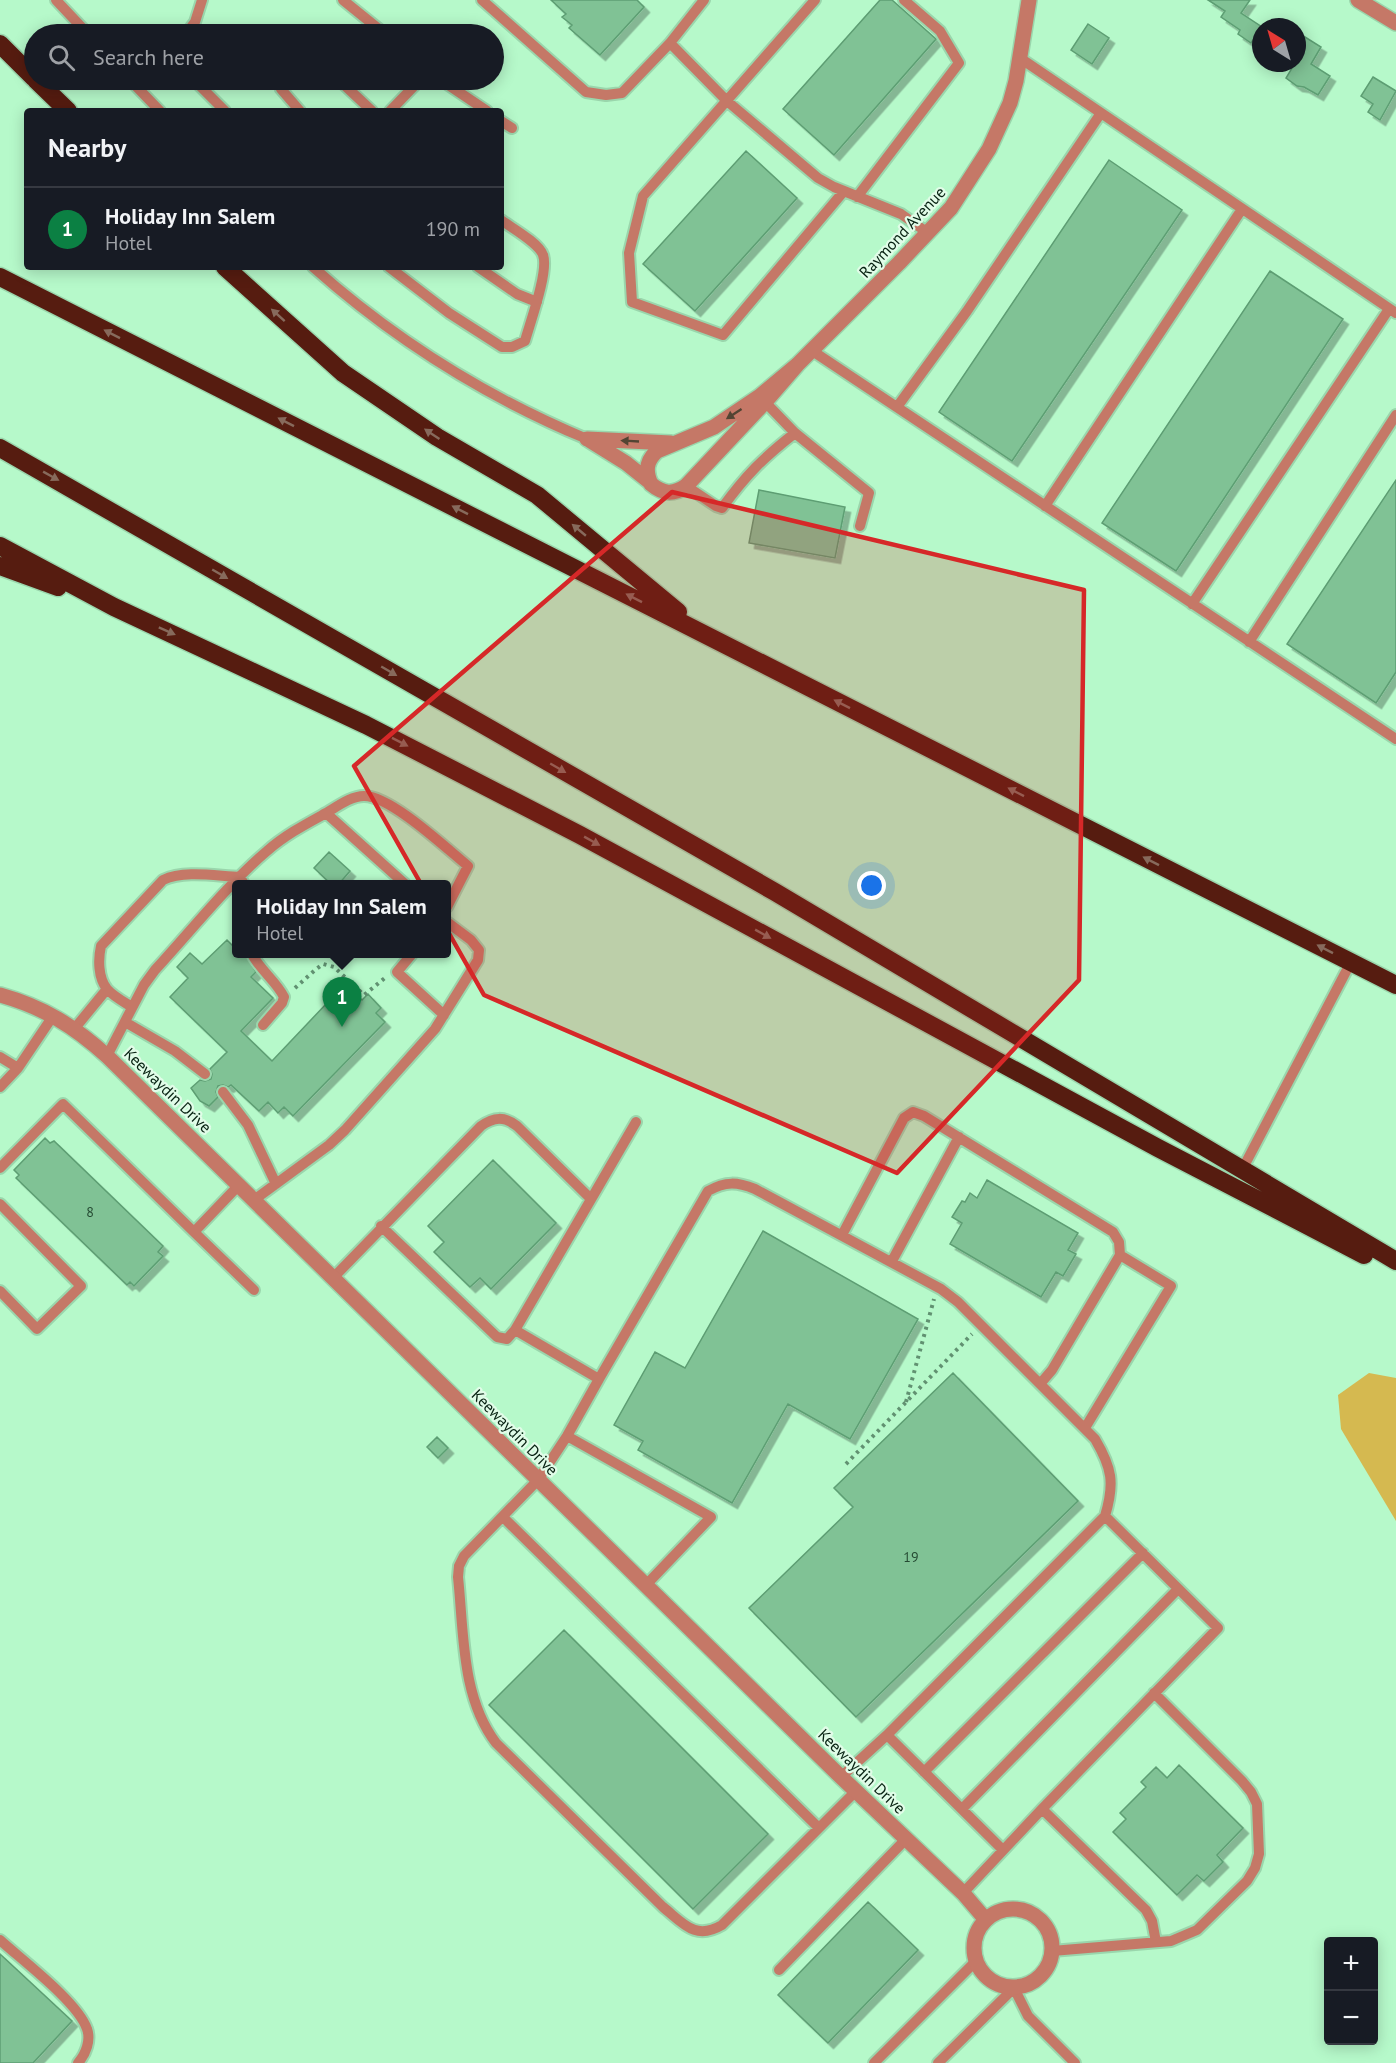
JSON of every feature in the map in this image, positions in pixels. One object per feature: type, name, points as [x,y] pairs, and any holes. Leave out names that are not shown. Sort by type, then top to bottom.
[{"type":"highway","points":[[0,44],[24,68]]},
{"type":"highway","points":[[46,90],[65,108]]},
{"type":"highway","points":[[228,270],[343,373],[437,437],[537,495],[705,634]]},
{"type":"highway","points":[[0,277],[1396,985]]},
{"type":"highway","points":[[0,448],[775,892],[1396,1262]]},
{"type":"highway","points":[[0,546],[114,607],[366,725],[580,835],[1158,1148],[1396,1272]]},
{"type":"highway","points":[[0,566],[114,607]]},
{"type":"street","name":"Raymond Avenue","points":[[686,486],[811,350],[928,233],[962,193],[989,149],[1010,103],[1029,0]]},
{"type":"street","points":[[1358,0],[1396,23]]},
{"type":"street","name":"Raymond Avenue","points":[[651,484],[647,469],[651,456],[657,451],[714,427],[736,413],[797,365]]},
{"type":"street","points":[[587,439],[674,443]]},
{"type":"street","points":[[587,439],[626,463],[657,489],[673,493],[686,486]]},
{"type":"street","name":"Keewaydin Drive","points":[[0,995],[53,1016],[75,1028],[107,1056],[841,1777],[963,1893],[986,1920]]},
{"type":"street","points":[[1007,1909],[1030,1912],[1040,1919],[1048,1928],[1052,1939],[1049,1963],[1043,1973],[1034,1981],[1014,1988],[990,1980],[976,1961],[974,1950],[979,1928],[986,1920],[1007,1909]]},
{"type":"lane","points":[[56,0],[79,24]]},
{"type":"lane","points":[[194,24],[202,0]]},
{"type":"lane","points":[[343,0],[373,24]]},
{"type":"lane","points":[[482,0],[586,92],[606,95],[622,93],[670,43],[704,0]]},
{"type":"lane","points":[[815,0],[643,196],[629,253],[632,302],[723,335],[844,191]]},
{"type":"lane","points":[[857,197],[959,63],[940,31],[904,0]]},
{"type":"lane","points":[[670,43],[727,100],[818,178],[857,197],[901,214],[928,233]]},
{"type":"lane","points":[[1020,58],[1393,311],[1192,604]]},
{"type":"lane","points":[[142,90],[157,108]]},
{"type":"lane","points":[[204,90],[222,108]]},
{"type":"lane","points":[[282,90],[297,108]]},
{"type":"lane","points":[[350,90],[369,108]]},
{"type":"lane","points":[[393,108],[410,90]]},
{"type":"lane","points":[[456,90],[483,108]]},
{"type":"lane","points":[[897,407],[967,311],[1101,113]]},
{"type":"lane","points":[[504,123],[512,128]]},
{"type":"lane","points":[[1045,506],[1242,208]]},
{"type":"lane","points":[[393,270],[449,313],[502,347],[512,347],[525,341],[537,302],[544,265],[543,254],[536,245],[504,222]]},
{"type":"lane","points":[[317,270],[390,330],[436,361],[504,401],[543,421],[587,439]]},
{"type":"lane","points":[[482,270],[518,294],[537,302]]},
{"type":"lane","points":[[811,350],[1396,739]]},
{"type":"lane","points":[[765,402],[795,433],[869,493],[860,526]]},
{"type":"lane","points":[[1249,642],[1396,415]]},
{"type":"lane","points":[[686,486],[722,508],[741,482],[764,457],[795,433]]},
{"type":"lane","points":[[243,880],[266,851],[287,836],[353,798],[365,796],[396,808],[468,866],[451,899]]},
{"type":"lane","points":[[326,813],[400,880]]},
{"type":"lane","points":[[132,1007],[107,989],[101,975],[98,958],[101,946],[163,880],[171,876],[186,875],[233,880]]},
{"type":"lane","points":[[107,1056],[144,985],[155,970],[232,891]]},
{"type":"lane","points":[[254,1200],[345,1130],[435,1029],[478,960],[479,950],[471,940],[451,925]]},
{"type":"lane","points":[[254,958],[284,997],[282,1003],[263,1025]]},
{"type":"lane","points":[[409,958],[397,972],[444,1015]]},
{"type":"lane","points":[[1242,1170],[1351,962]]},
{"type":"lane","points":[[75,1028],[107,989]]},
{"type":"lane","points":[[0,1087],[18,1068],[53,1016]]},
{"type":"lane","points":[[124,1022],[175,1051],[206,1074]]},
{"type":"lane","points":[[0,1057],[18,1068]]},
{"type":"lane","points":[[223,1092],[248,1125],[276,1184]]},
{"type":"lane","points":[[0,1168],[63,1104],[254,1290]]},
{"type":"lane","points":[[842,1235],[904,1119],[913,1112],[924,1116],[1113,1232],[1119,1242],[1120,1255],[1052,1370],[1040,1384]]},
{"type":"lane","points":[[333,1278],[381,1226],[481,1126],[491,1120],[499,1118],[509,1120],[517,1126],[591,1199]]},
{"type":"lane","points":[[381,1226],[497,1337],[507,1339],[515,1330],[636,1122]]},
{"type":"lane","points":[[892,1261],[959,1137]]},
{"type":"lane","points":[[841,1777],[887,1735],[1104,1516],[1112,1486],[1109,1470],[1104,1455],[1085,1428],[958,1302],[938,1287],[755,1189],[737,1183],[720,1184],[708,1191],[567,1436],[538,1480],[464,1556],[459,1566],[458,1577],[468,1670],[475,1707],[483,1726],[495,1743],[654,1899],[699,1933],[711,1932],[722,1926],[856,1791]]},
{"type":"lane","points":[[194,1232],[239,1185]]},
{"type":"lane","points":[[0,1204],[81,1286],[37,1329],[0,1292]]},
{"type":"lane","points":[[1085,1428],[1171,1286],[1120,1255]]},
{"type":"lane","points":[[515,1330],[599,1379]]},
{"type":"lane","points":[[567,1436],[711,1518],[646,1586]]},
{"type":"lane","points":[[963,1893],[1218,1628],[1104,1516]]},
{"type":"lane","points":[[503,1517],[819,1828]]},
{"type":"lane","points":[[924,1772],[1143,1553]]},
{"type":"lane","points":[[962,1809],[1178,1589]]},
{"type":"lane","points":[[1052,1951],[1156,1942],[1184,1937],[1197,1930],[1256,1868],[1259,1854],[1257,1804],[1251,1792],[1154,1693]]},
{"type":"lane","points":[[887,1735],[1003,1850]]},
{"type":"lane","points":[[1042,1809],[1146,1910],[1152,1921],[1156,1942]]},
{"type":"lane","points":[[780,1970],[906,1839]]},
{"type":"lane","points":[[0,1940],[64,1998],[80,2016],[88,2030],[88,2045],[78,2063]]},
{"type":"lane","points":[[874,2063],[976,1961]]},
{"type":"lane","points":[[938,2063],[1014,1988],[1028,2016],[1076,2063]]},
{"type":"path","points":[[284,997],[323,964],[334,967],[364,995],[383,978],[397,972]]},
{"type":"path","points":[[906,1403],[938,1287]]},
{"type":"path","points":[[846,1464],[981,1325]]},
{"type":"highlighted area","points":[[672,492],[1084,590],[1079,980],[897,1173],[484,995],[354,766]]},
{"type":"shaded area","points":[[1369,1373],[1396,1378],[1396,1521],[1341,1429],[1338,1395]]},
{"type":"building","points":[[551,0],[637,0],[644,7],[600,55],[569,28],[572,25],[562,17],[566,14]]},
{"type":"building","points":[[880,0],[892,0],[936,39],[834,155],[783,109]]},
{"type":"building","points":[[1208,0],[1250,0],[1241,13],[1252,20],[1251,43],[1238,34],[1240,30],[1221,17],[1225,11]]},
{"type":"building","points":[[1088,24],[1109,38],[1092,64],[1071,50]]},
{"type":"building","points":[[1306,38],[1321,47],[1311,64],[1330,76],[1318,95],[1304,87],[1297,86],[1286,78],[1290,72],[1306,72]]},
{"type":"building","points":[[1373,77],[1396,91],[1380,120],[1368,112],[1373,104],[1361,96]]},
{"type":"building","points":[[746,151],[797,198],[695,311],[643,264]]},
{"type":"building","points":[[1109,160],[1182,210],[1012,461],[939,412]]},
{"type":"building","points":[[1270,271],[1343,319],[1176,571],[1102,523]]},
{"type":"building","points":[[1396,480],[1396,672],[1376,703],[1287,644]]},
{"type":"building","points":[[759,490],[845,507],[835,558],[749,543]]},
{"type":"building","points":[[329,852],[350,871],[342,880],[327,880],[314,868]]},
{"type":"building","points":[[227,940],[232,945],[232,958],[247,958],[256,972],[251,977],[273,998],[241,1031],[272,1061],[345,984],[362,1000],[368,994],[381,1008],[376,1013],[385,1022],[293,1116],[284,1107],[278,1113],[268,1102],[259,1111],[231,1085],[218,1086],[216,1092],[218,1097],[209,1106],[200,1101],[191,1088],[200,1080],[211,1079],[210,1069],[227,1052],[170,997],[188,978],[177,967],[190,953],[202,964]]},
{"type":"building","points":[[45,1138],[50,1143],[54,1141],[163,1246],[158,1252],[163,1256],[134,1286],[130,1282],[127,1285],[16,1178],[19,1175],[14,1170]]},
{"type":"building","points":[[493,1160],[556,1223],[491,1289],[480,1278],[470,1287],[434,1252],[444,1242],[428,1226]]},
{"type":"building","points":[[987,1180],[1078,1233],[1068,1250],[1076,1254],[1063,1276],[1056,1272],[1041,1297],[950,1244],[962,1223],[952,1217],[970,1193],[977,1198]]},
{"type":"building","points":[[763,1231],[918,1319],[850,1439],[788,1404],[732,1503],[638,1450],[643,1441],[614,1425],[655,1352],[685,1368]]},
{"type":"building","points":[[953,1373],[1078,1501],[856,1717],[749,1608],[853,1507],[834,1488]]},
{"type":"building","points":[[437,1437],[448,1448],[438,1458],[427,1447]]},
{"type":"building","points":[[564,1630],[768,1834],[693,1909],[489,1705]]},
{"type":"building","points":[[1179,1765],[1243,1828],[1217,1855],[1223,1862],[1204,1881],[1197,1875],[1177,1895],[1113,1832],[1126,1819],[1120,1813],[1146,1787],[1141,1782],[1156,1767],[1167,1778]]},
{"type":"building","points":[[868,1902],[918,1950],[828,2043],[778,1995]]},
{"type":"building","points":[[0,1954],[72,2021],[33,2063],[0,2063]]},
{"type":"place","name":"Holiday Inn Salem","points":[[342,1027]]}]
